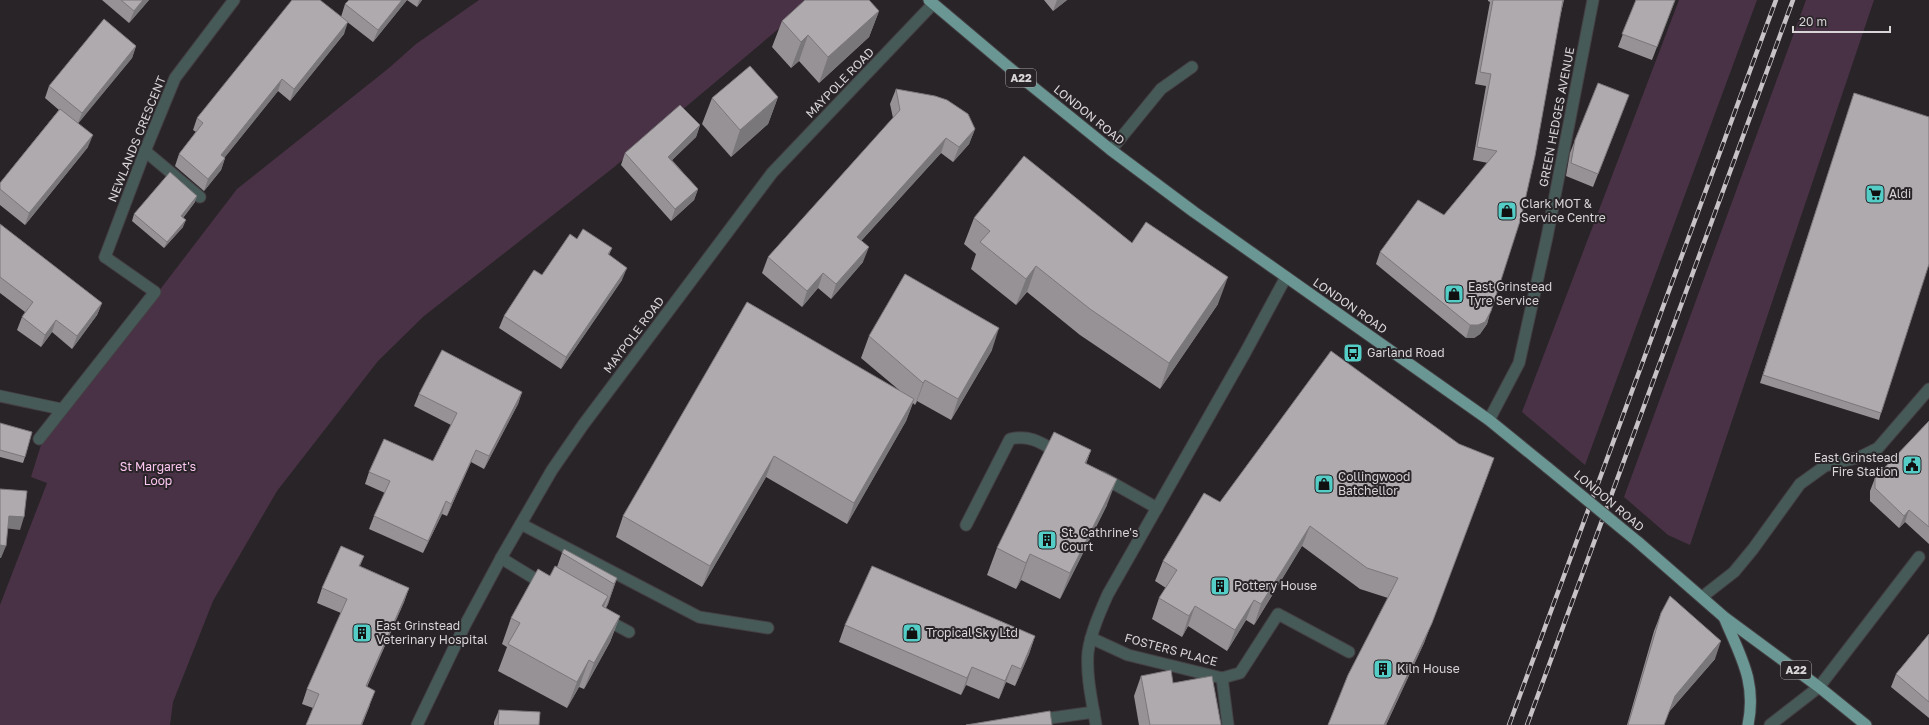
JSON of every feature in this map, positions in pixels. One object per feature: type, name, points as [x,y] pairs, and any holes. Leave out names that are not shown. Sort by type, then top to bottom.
[{"type":"highway","name":"LONDON ROAD","points":[[931,2],[1111,150],[1194,212],[1489,420],[1638,542],[1724,617],[1819,687],[1866,725]]},
{"type":"highway","name":"A22","points":[[1724,617],[1747,670],[1751,689],[1751,710],[1748,725]]},
{"type":"street","name":"NEWLANDS CRESCENT","points":[[61,409],[155,292],[105,257],[174,78],[234,0]]},
{"type":"street","name":"GREEN HEDGES AVENUE","points":[[1489,420],[1519,363],[1547,238],[1593,0]]},
{"type":"street","name":"MAYPOLE ROAD","points":[[416,725],[455,644],[501,558],[552,470],[583,425],[772,173],[931,2]]},
{"type":"street","points":[[1111,150],[1161,89],[1192,66]]},
{"type":"street","points":[[145,151],[200,197]]},
{"type":"street","points":[[1096,725],[1088,672],[1088,652],[1091,638],[1108,594],[1286,277]]},
{"type":"street","points":[[1702,597],[1734,572],[1753,549],[1800,484],[1825,466],[1860,457],[1878,448],[1929,389]]},
{"type":"street","points":[[0,396],[61,409],[39,439]]},
{"type":"street","points":[[966,525],[1010,439],[1021,436],[1035,440],[1069,459]]},
{"type":"street","points":[[1089,470],[1157,508]]},
{"type":"street","points":[[521,524],[699,617],[768,628]]},
{"type":"street","points":[[1770,725],[1819,687],[1919,557]]},
{"type":"street","points":[[501,558],[554,590]]},
{"type":"street","points":[[594,613],[628,632]]},
{"type":"street","name":"FOSTERS PLACE","points":[[1091,638],[1128,655],[1222,678],[1240,673],[1278,614],[1348,652]]},
{"type":"street","name":"FOSTERS PLACE","points":[[1222,678],[1228,725]]},
{"type":"street","points":[[1026,721],[1094,712]]},
{"type":"green space","name":"St Margaret's Loop","points":[[479,0],[813,0],[613,168],[424,316],[378,361],[277,491],[213,601],[173,702],[170,725],[0,725],[0,605],[47,483],[31,477],[41,445],[237,189],[389,68],[416,44]]},
{"type":"green space","points":[[1679,0],[1757,0],[1585,465],[1522,412]]},
{"type":"green space","points":[[1806,0],[1874,0],[1690,545],[1668,535],[1624,497]]},
{"type":"building","points":[[121,0],[143,0],[134,11]]},
{"type":"building","points":[[292,0],[320,0],[348,22],[294,89],[282,79],[221,155],[225,158],[208,179],[179,154],[203,123],[197,118]]},
{"type":"building","points":[[349,0],[402,0],[378,30],[345,4]]},
{"type":"building","points":[[805,0],[869,0],[879,11],[828,57],[808,35],[801,42],[782,21]]},
{"type":"building","points":[[1493,0],[1563,0],[1535,156],[1521,218],[1491,311],[1485,322],[1478,325],[1470,325],[1380,252],[1418,200],[1444,215],[1497,151],[1477,147],[1491,74],[1480,72]]},
{"type":"building","points":[[1636,0],[1675,0],[1657,47],[1622,34]]},
{"type":"building","points":[[104,19],[136,46],[82,113],[49,86]]},
{"type":"building","points":[[750,66],[778,97],[740,130],[712,98]]},
{"type":"building","points":[[1598,83],[1629,95],[1598,174],[1571,163],[1575,140]]},
{"type":"building","points":[[896,89],[935,96],[947,100],[968,114],[975,129],[959,147],[946,138],[857,237],[869,247],[836,284],[823,273],[807,291],[768,257],[900,110]]},
{"type":"building","name":"Aldi","points":[[1854,93],[1929,117],[1929,264],[1881,413],[1763,375]]},
{"type":"building","points":[[680,105],[700,125],[668,157],[698,189],[675,209],[625,153]]},
{"type":"building","points":[[60,109],[93,135],[29,213],[0,189],[0,183]]},
{"type":"building","points":[[1024,156],[1132,243],[1146,222],[1228,277],[1169,363],[1090,309],[1036,266],[1026,279],[980,242],[990,231],[974,218]]},
{"type":"building","points":[[170,172],[197,196],[181,216],[186,220],[167,242],[134,214]]},
{"type":"building","points":[[0,224],[102,303],[77,336],[56,320],[45,335],[22,317],[33,302],[0,277]]},
{"type":"building","points":[[583,229],[612,248],[608,254],[627,268],[566,357],[504,316],[534,270],[542,275],[570,234],[577,239]]},
{"type":"building","points":[[905,274],[999,328],[958,399],[925,380],[923,383],[869,336]]},
{"type":"building","points":[[747,302],[914,399],[854,503],[774,456],[710,566],[623,516]]},
{"type":"building","points":[[442,350],[522,392],[489,456],[476,450],[451,504],[446,501],[428,541],[374,516],[390,481],[369,472],[384,439],[433,461],[457,413],[419,394]]},
{"type":"building","points":[[1331,351],[1459,444],[1494,458],[1432,623],[1384,725],[1328,725],[1348,675],[1398,578],[1367,568],[1310,526],[1261,604],[1254,600],[1235,630],[1195,606],[1189,616],[1159,598],[1177,570],[1163,561],[1204,493],[1220,502]]},
{"type":"building","name":"East Grinstead Fire Station","points":[[1929,421],[1929,527],[1909,510],[1904,516],[1875,488],[1875,478]]},
{"type":"building","points":[[0,423],[32,432],[25,457],[0,450]]},
{"type":"building","name":"St. Cathrine's Court","points":[[1054,432],[1091,450],[1085,463],[1117,479],[1070,573],[1030,554],[1026,563],[997,548]]},
{"type":"building","points":[[0,489],[27,491],[24,517],[9,516],[6,546],[0,545]]},
{"type":"building","points":[[341,546],[364,556],[359,566],[409,588],[366,686],[375,691],[361,725],[306,725],[319,694],[307,689],[347,599],[322,588]]},
{"type":"building","points":[[564,549],[617,578],[614,584],[562,553]]},
{"type":"building","points":[[555,566],[608,596],[602,606],[620,616],[594,663],[589,660],[577,682],[508,644],[520,623],[511,618],[538,569],[550,576]]},
{"type":"building","name":"Tropical Sky Ltd","points":[[872,566],[1035,636],[1021,669],[1012,665],[1005,681],[972,667],[967,678],[845,625]]},
{"type":"building","points":[[1670,596],[1721,641],[1675,696],[1664,725],[1628,725],[1661,613]]},
{"type":"building","points":[[1929,634],[1929,702],[1896,674]]},
{"type":"building","points":[[1171,670],[1173,683],[1212,676],[1221,725],[1150,725],[1141,676]]},
{"type":"building","points":[[499,710],[540,712],[539,725],[498,725]]},
{"type":"building","points":[[1050,711],[1052,725],[966,725]]},
{"type":"railway","points":[[1509,725],[1776,0]]},
{"type":"railway","points":[[1527,725],[1793,0]]},
{"type":"place","name":"Aldi","points":[[1875,194]]},
{"type":"place","name":"Clark MOT & Service Centre","points":[[1507,211]]},
{"type":"place","name":"East Grinstead Tyre Service","points":[[1454,294]]},
{"type":"place","name":"Garland Road","points":[[1353,353]]},
{"type":"place","name":"East Grinstead Fire Station","points":[[1912,465]]},
{"type":"place","name":"Collingwood Batchellor","points":[[1324,484]]},
{"type":"place","name":"St. Cathrine's Court","points":[[1047,540]]},
{"type":"place","name":"Pottery House","points":[[1220,586]]},
{"type":"place","name":"East Grinstead Veterinary Hospital","points":[[362,633]]},
{"type":"place","name":"Tropical Sky Ltd","points":[[912,633]]},
{"type":"place","name":"Kiln House","points":[[1383,669]]}]
